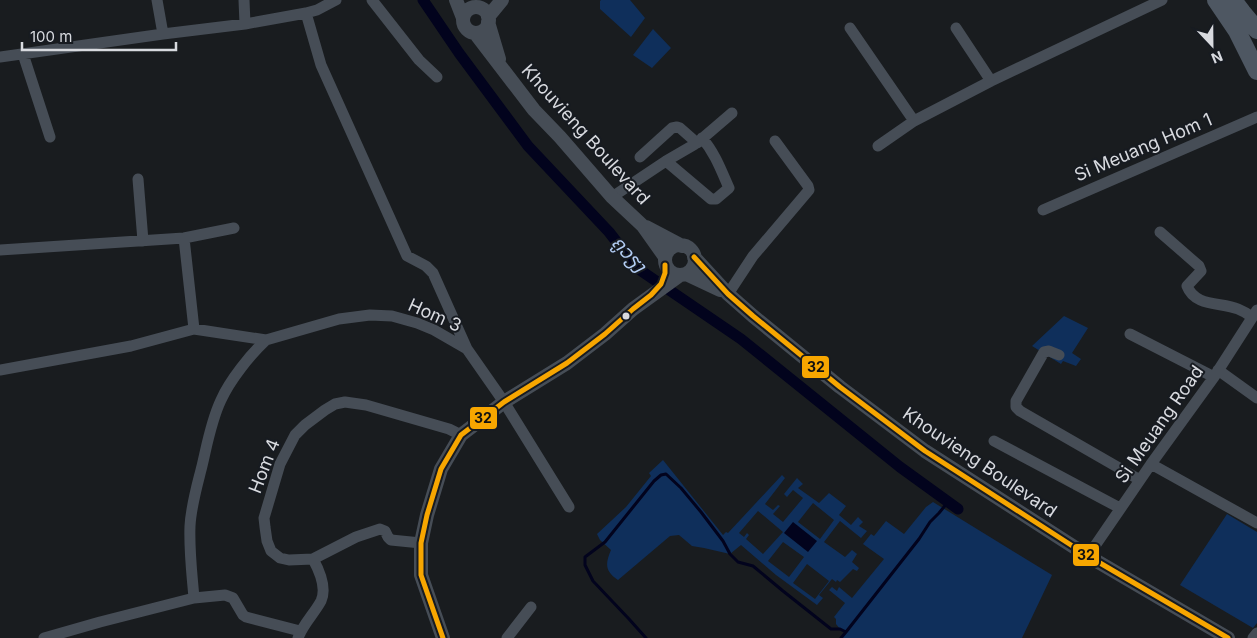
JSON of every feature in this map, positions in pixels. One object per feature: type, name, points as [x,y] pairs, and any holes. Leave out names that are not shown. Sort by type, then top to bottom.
[{"type":"main road","points":[[1216,0],[1237,31],[1257,55]]},
{"type":"main road","points":[[1233,0],[1257,30]]},
{"type":"main road","points":[[1237,31],[1257,71]]},
{"type":"street","points":[[157,0],[162,34]]},
{"type":"street","points":[[244,0],[245,24]]},
{"type":"street","points":[[0,57],[306,14],[336,0]]},
{"type":"street","points":[[372,0],[419,60],[437,77]]},
{"type":"street","points":[[456,0],[464,24],[468,30],[476,33],[484,30],[479,11]]},
{"type":"street","points":[[479,11],[495,0]]},
{"type":"street","points":[[463,18],[471,8],[479,11],[502,0]]},
{"type":"street","points":[[878,146],[914,121],[991,80],[1162,0]]},
{"type":"street","name":"Khouvieng Boulevard","points":[[479,11],[501,67]]},
{"type":"street","points":[[306,14],[321,65],[407,256],[426,266],[433,273],[467,349]]},
{"type":"street","points":[[850,28],[914,121]]},
{"type":"street","points":[[956,28],[991,80]]},
{"type":"street","name":"Khouvieng Boulevard","points":[[476,33],[534,110],[560,136],[612,197],[643,226],[672,271],[728,294]]},
{"type":"street","points":[[23,54],[50,137]]},
{"type":"street","points":[[612,197],[699,140],[732,113]]},
{"type":"street","name":"Si Meuang Hom 1","points":[[1043,210],[1257,117]]},
{"type":"street","points":[[640,157],[672,128],[680,128],[699,140],[714,155],[729,188],[716,199],[710,199],[666,161]]},
{"type":"street","points":[[728,294],[753,256],[809,190],[775,142]]},
{"type":"street","points":[[138,179],[143,241]]},
{"type":"street","name":"Khouvieng Boulevard","points":[[643,226],[682,246]]},
{"type":"street","points":[[0,250],[184,238],[234,228]]},
{"type":"street","points":[[1160,232],[1199,266],[1201,271],[1187,286],[1189,292],[1198,299],[1209,303],[1238,308],[1255,314]]},
{"type":"street","points":[[184,238],[194,329]]},
{"type":"street","points":[[443,638],[421,575],[421,543],[441,469],[461,435],[504,402],[567,363],[606,334],[651,295],[672,271],[691,269],[694,257],[690,250],[677,246],[668,250],[672,271]]},
{"type":"street","name":"Khouvieng Boulevard","points":[[694,257],[728,294],[753,316],[925,451],[1088,556],[1228,638]]},
{"type":"street","name":"Si Meuang Road","points":[[1088,556],[1255,314]]},
{"type":"street","name":"Hom 3","points":[[266,340],[338,319],[370,315],[392,316],[434,330],[467,349],[504,402],[569,507]]},
{"type":"street","points":[[0,370],[130,346],[194,329],[266,340]]},
{"type":"street","points":[[1130,334],[1216,373],[1257,398]]},
{"type":"street","points":[[194,598],[189,555],[190,524],[196,488],[212,426],[226,391],[248,359],[266,340]]},
{"type":"street","points":[[1059,356],[1049,351],[1044,352],[1016,400],[1016,407],[1140,480]]},
{"type":"street","name":"Hom 4","points":[[313,559],[289,560],[280,558],[271,551],[264,527],[264,518],[280,464],[295,435],[305,425],[335,404],[350,403],[366,405],[449,429],[461,435]]},
{"type":"street","points":[[994,441],[1120,508]]},
{"type":"street","points":[[1151,464],[1257,523]]},
{"type":"street","points":[[44,638],[194,598],[226,594],[233,598],[246,617],[299,635],[322,599],[321,579],[313,559],[356,538],[380,529],[386,531],[388,538],[391,540],[421,543]]},
{"type":"street","points":[[507,638],[530,607]]},
{"type":"street","points":[[1253,638],[1257,633]]},
{"type":"shaded area","points":[[601,0],[630,0],[645,18],[631,37],[600,9]]},
{"type":"shaded area","points":[[653,29],[671,48],[652,68],[633,55]]},
{"type":"shaded area","points":[[1064,316],[1088,328],[1072,353],[1081,359],[1076,366],[1063,361],[1061,364],[1032,346]]},
{"type":"shaded area","points":[[663,460],[723,535],[726,532],[728,533],[782,475],[785,478],[765,504],[773,510],[778,505],[780,506],[773,514],[783,522],[803,498],[793,490],[787,497],[784,494],[797,478],[803,484],[798,488],[819,503],[829,493],[846,506],[839,515],[851,525],[858,517],[863,522],[859,526],[867,531],[861,538],[840,521],[824,542],[845,557],[852,550],[857,554],[852,562],[859,568],[857,571],[853,569],[840,582],[832,579],[819,595],[823,598],[817,605],[776,575],[741,545],[730,554],[692,546],[679,535],[670,536],[618,580],[607,567],[611,550],[600,540],[597,534],[626,507],[651,476],[649,473]],"holes":[[[813,503],[834,520],[820,539],[798,522]],[[758,511],[783,532],[763,554],[746,539],[749,535],[747,533],[744,537],[739,533]],[[783,542],[804,557],[789,577],[768,561]],[[807,564],[829,581],[815,599],[793,583]]]},
{"type":"shaded area","points":[[933,502],[1052,575],[1022,638],[841,638],[845,632],[836,624],[834,617],[845,603],[829,590],[832,587],[837,591],[839,587],[852,598],[884,559],[863,544],[871,534],[874,536],[886,521],[904,534],[926,507]]},
{"type":"shaded area","points":[[1227,514],[1257,532],[1257,623],[1253,628],[1180,585]]},
{"type":"shaded area","points":[[793,522],[817,541],[808,552],[784,533]]},
{"type":"waterway","name":"ຄູວຽງ","points":[[423,0],[459,53],[528,146],[609,232],[637,268],[741,339],[900,467],[958,509]]},
{"type":"waterway","points":[[646,638],[593,581],[585,565],[585,557],[605,542],[654,481],[661,475],[666,474],[681,488],[701,512],[723,541],[730,554],[738,562],[753,566],[831,629],[840,629],[846,632],[841,638]]},
{"type":"waterway","points":[[846,632],[919,539],[930,522],[948,502]]},
{"type":"transit line","name":"32","points":[[694,257],[728,294],[753,316],[840,387],[925,451],[1088,556],[1228,638]]},
{"type":"transit line","name":"32","points":[[443,638],[421,575],[421,543],[427,515],[441,469],[461,435],[504,402],[567,363],[605,334],[651,295],[661,284],[665,273],[665,265]]}]
